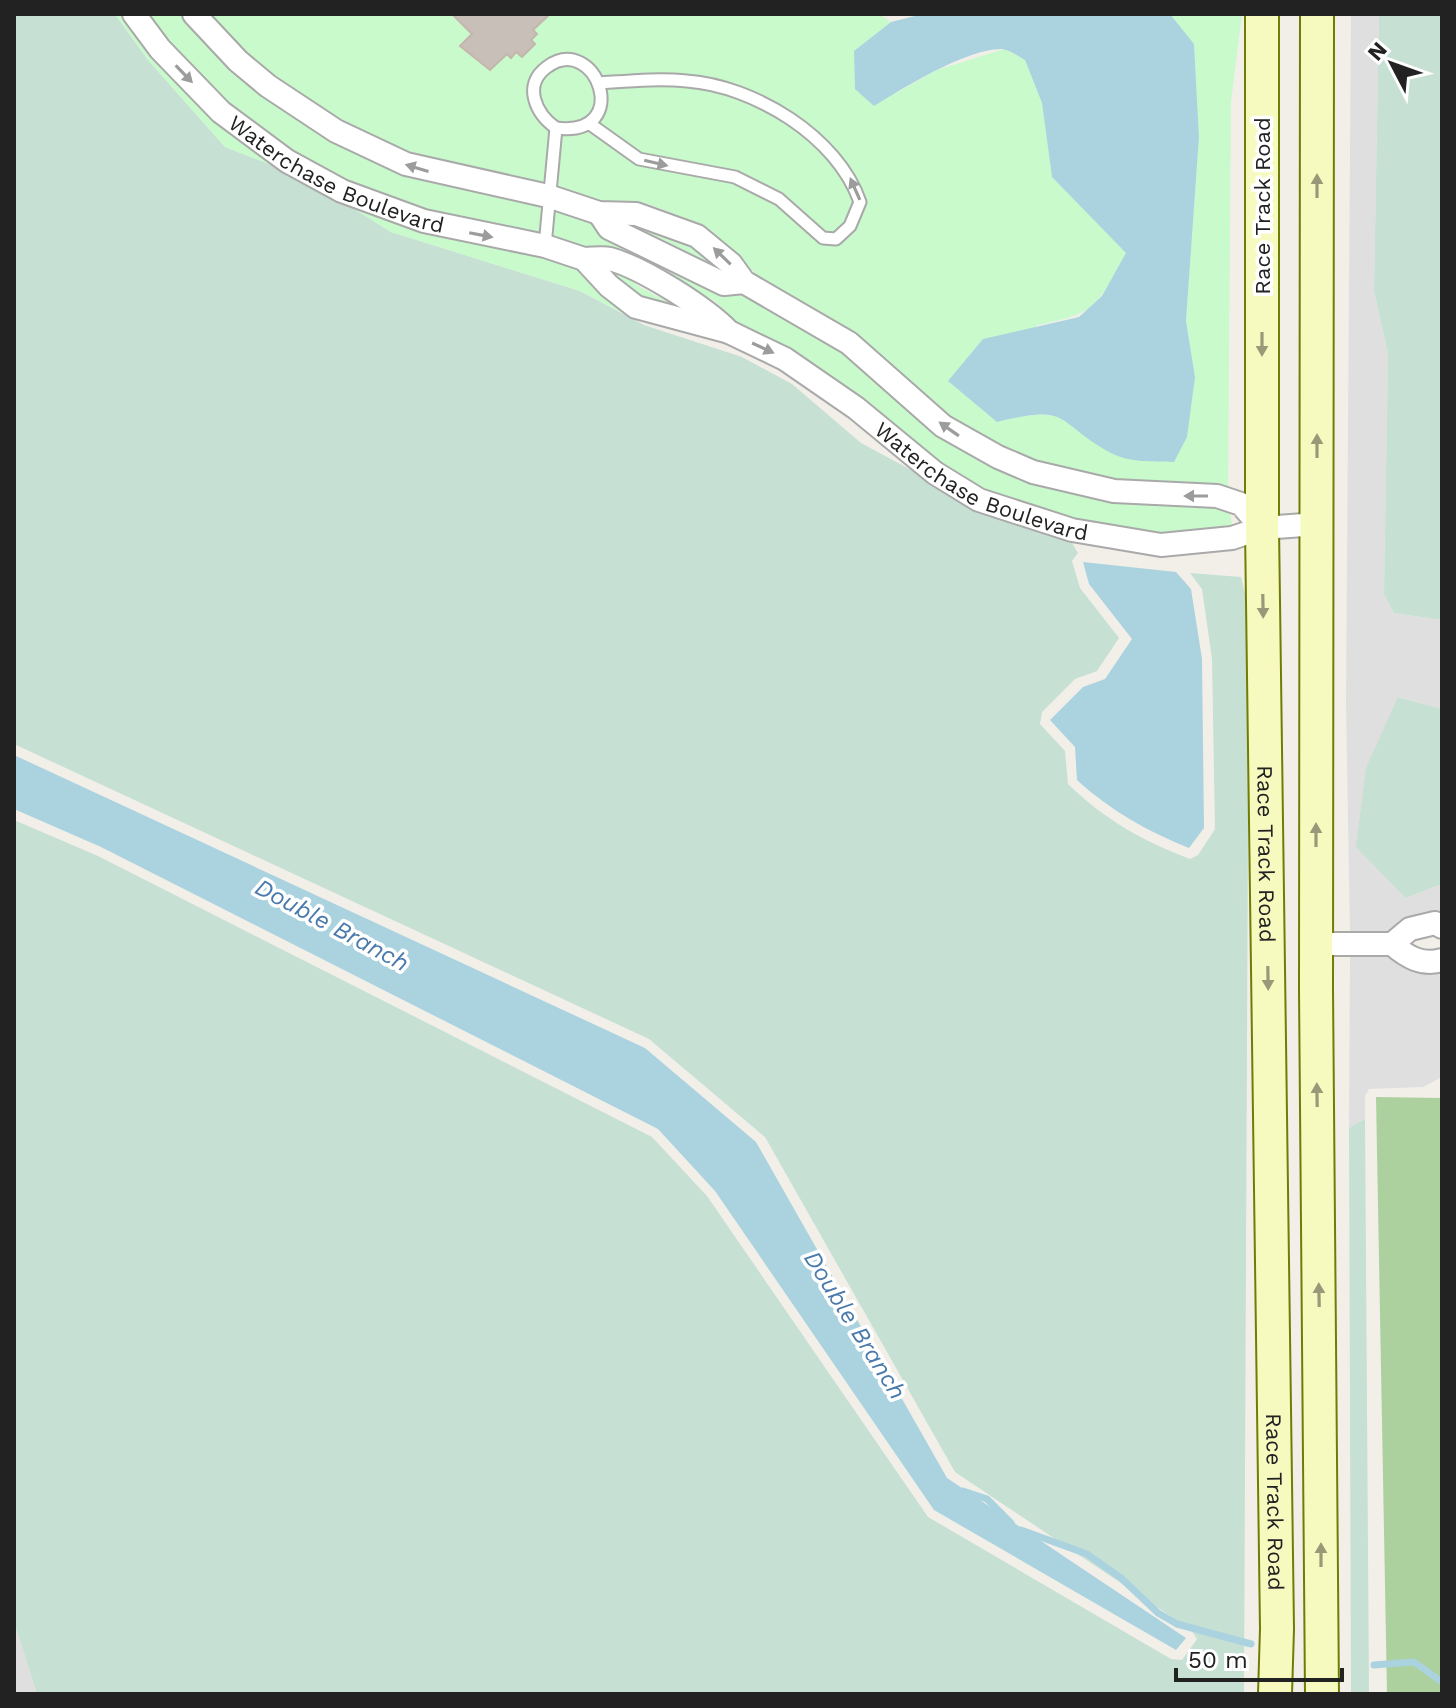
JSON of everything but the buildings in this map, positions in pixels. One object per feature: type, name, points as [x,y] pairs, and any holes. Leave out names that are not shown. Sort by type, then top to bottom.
[{"type":"main road","name":"Race Track Road","points":[[1262,14],[1262,528],[1277,1629],[1275,1694]]},
{"type":"main road","name":"Race Track Road","points":[[1317,14],[1317,944],[1322,1694]]},
{"type":"main road","points":[[1275,1455],[1321,1454]]},
{"type":"street","name":"Waterchase Boulevard","points":[[134,14],[160,49],[221,112],[287,161],[342,191],[424,221],[545,246],[584,259],[608,258],[710,312],[729,332]]},
{"type":"street","name":"Waterchase Boulevard","points":[[194,14],[238,61],[336,131],[406,164],[548,196],[599,213],[636,214],[697,236],[731,264],[744,282],[849,343],[943,426],[998,457],[1033,472],[1114,491],[1217,496],[1241,504],[1262,528]]},
{"type":"street","name":"Waterchase Boulevard","points":[[599,213],[609,228],[724,284],[744,282]]},
{"type":"street","name":"Waterchase Boulevard","points":[[584,259],[636,307],[729,332],[785,359],[856,408],[935,473],[979,500],[1072,530],[1161,545],[1232,538],[1262,528],[1317,524]]},
{"type":"street","points":[[1317,944],[1392,944],[1410,929],[1435,923],[1442,927]]},
{"type":"street","points":[[1392,944],[1406,956],[1430,963],[1442,960]]},
{"type":"lane","points":[[569,59],[586,66],[600,83],[601,107],[590,124],[572,130],[556,128],[542,119],[534,104],[533,93],[541,72],[551,64],[569,59]]},
{"type":"lane","points":[[590,124],[639,159],[735,177],[779,199],[823,238],[836,239],[850,226],[860,202],[845,171],[800,127],[733,89],[688,81],[600,83]]},
{"type":"lane","points":[[545,246],[556,128]]},
{"type":"shaded area","points":[[1351,14],[1379,14],[1374,291],[1388,354],[1384,594],[1394,613],[1442,620],[1442,709],[1399,697],[1406,898],[1442,884],[1442,914],[1430,911],[1406,918],[1386,932],[1350,932],[1346,703]]},
{"type":"shaded area","points":[[1350,956],[1387,956],[1404,968],[1428,975],[1442,973],[1442,1077],[1423,1087],[1369,1089],[1365,1096],[1365,1119],[1349,1128]]},
{"type":"shaded area","points":[[14,1622],[37,1694],[14,1694]]},
{"type":"green space","points":[[14,14],[115,14],[148,60],[225,147],[303,177],[391,232],[580,291],[644,325],[742,357],[792,384],[861,443],[917,473],[976,511],[1072,543],[1078,553],[1072,561],[1080,588],[1119,638],[1097,671],[1075,679],[1042,712],[1040,724],[1065,751],[1068,784],[1082,797],[1125,828],[1190,859],[1198,855],[1215,829],[1212,659],[1202,589],[1190,573],[1241,577],[1249,610],[1244,1694],[37,1694],[14,1622],[14,820],[98,856],[652,1137],[707,1196],[928,1517],[1171,1659],[1182,1660],[1197,1639],[1191,1630],[955,1472],[765,1137],[649,1039],[14,744]]},
{"type":"green space","points":[[115,14],[879,14],[891,22],[854,51],[874,105],[937,70],[1004,49],[1025,60],[1042,103],[1052,177],[1127,253],[1109,285],[1093,304],[1072,316],[1037,325],[997,422],[1048,415],[1070,423],[1112,453],[1195,377],[1186,321],[1199,137],[1194,44],[1170,14],[1242,14],[1231,102],[1228,487],[1115,479],[1036,461],[1002,446],[950,416],[854,333],[754,275],[754,270],[749,270],[739,257],[704,229],[648,204],[641,226],[692,246],[718,268],[658,237],[649,259],[719,294],[742,294],[803,329],[842,353],[937,436],[993,468],[1032,484],[1113,502],[1216,508],[1230,513],[1232,525],[1159,534],[1120,529],[1074,519],[983,489],[941,463],[863,399],[791,349],[736,323],[715,301],[645,263],[635,284],[682,310],[628,292],[622,313],[580,291],[391,232],[303,177],[225,147],[148,60]]},
{"type":"green space","points":[[1379,14],[1442,14],[1442,620],[1394,613],[1384,594],[1388,354],[1374,291]]},
{"type":"green space","points":[[1398,697],[1442,709],[1442,884],[1406,898],[1356,847],[1366,768]]},
{"type":"green space","points":[[1376,1097],[1442,1098],[1442,1694],[1387,1694]]},
{"type":"green space","points":[[1365,1119],[1369,1694],[1351,1694],[1349,1128]]},
{"type":"water","points":[[923,14],[1170,14],[1194,44],[1199,137],[1186,321],[1195,377],[1187,437],[1174,462],[1142,461],[1118,456],[1051,415],[1039,414],[997,422],[948,381],[983,339],[1079,317],[1102,296],[1126,253],[1052,177],[1042,103],[1025,60],[1002,49],[988,50],[936,70],[874,106],[855,89],[854,51],[891,22]]},
{"type":"water","points":[[1083,562],[1176,572],[1191,589],[1202,659],[1204,828],[1189,848],[1130,819],[1077,780],[1075,747],[1050,720],[1083,687],[1105,679],[1132,639],[1089,584]]},
{"type":"water","points":[[14,755],[645,1048],[756,1142],[947,1478],[1186,1638],[1176,1650],[934,1510],[715,1191],[658,1129],[101,847],[14,809]]},
{"type":"waterway","name":"Double Branch","points":[[963,1491],[987,1499],[1011,1523]]},
{"type":"waterway","name":"Double Branch","points":[[1021,1530],[1087,1554],[1121,1578],[1158,1613],[1177,1624],[1251,1644]]},
{"type":"waterway","name":"Double Branch","points":[[1374,1665],[1414,1662],[1442,1682]]}]
